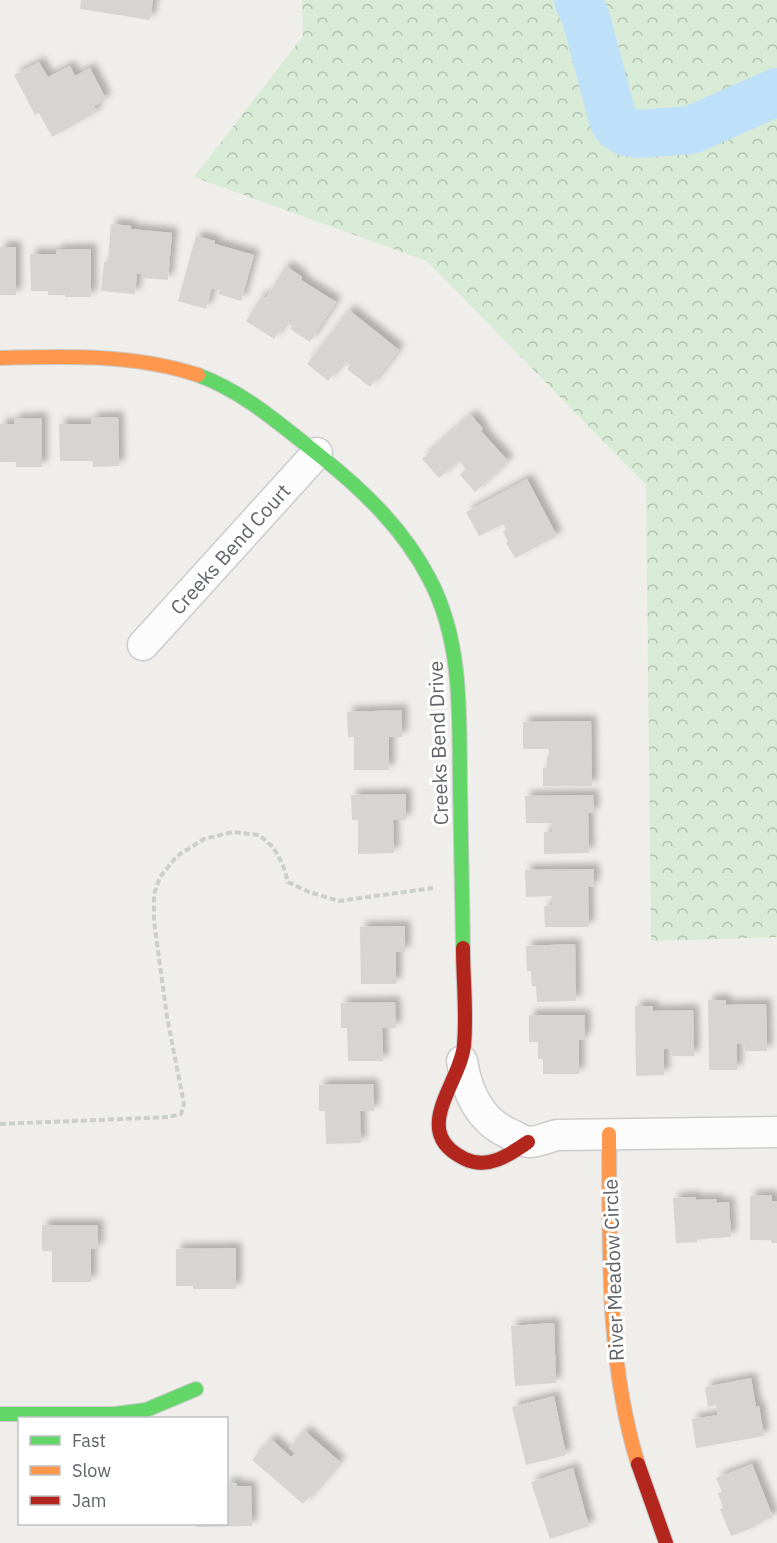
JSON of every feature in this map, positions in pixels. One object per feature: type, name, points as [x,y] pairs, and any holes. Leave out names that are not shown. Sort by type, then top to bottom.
[{"type":"street","name":"Creeks Bend Drive","points":[[0,358],[113,357],[187,372],[225,387],[266,412],[370,498],[390,519],[424,567],[445,615],[453,642],[458,679],[464,1037],[462,1061],[440,1111],[439,1125],[445,1143],[455,1154],[468,1161],[486,1163],[500,1160],[528,1142]]},
{"type":"street","name":"Creeks Bend Court","points":[[143,645],[317,453]]},
{"type":"street","points":[[462,1061],[465,1082],[486,1118],[502,1131],[528,1142],[557,1135],[777,1132]]},
{"type":"street","name":"River Meadow Circle","points":[[609,1134],[612,1328],[618,1383],[629,1437],[646,1492],[666,1543]]},
{"type":"street","points":[[0,1414],[136,1412],[196,1389]]},
{"type":"path","points":[[0,1124],[168,1117],[181,1114],[184,1104],[167,1017],[155,931],[154,894],[160,877],[177,856],[204,839],[233,832],[259,835],[273,847],[283,865],[288,882],[309,892],[339,901],[462,884]]},
{"type":"green space","points":[[302,0],[777,0],[777,937],[651,941],[646,485],[427,261],[194,177],[303,36]]},
{"type":"building","points":[[81,0],[153,0],[150,20],[80,9]]},
{"type":"building","points":[[39,62],[48,77],[70,66],[75,76],[90,68],[106,99],[94,106],[97,112],[52,137],[39,113],[35,115],[14,75]]},
{"type":"building","points":[[111,224],[131,226],[131,229],[172,233],[168,280],[144,278],[144,274],[137,273],[135,294],[101,291],[104,262],[108,262]]},
{"type":"building","points":[[196,236],[254,255],[241,301],[218,294],[220,290],[212,288],[206,309],[178,301]]},
{"type":"building","points":[[0,247],[16,247],[16,295],[0,295]]},
{"type":"building","points":[[91,249],[91,297],[65,297],[65,295],[48,295],[48,291],[31,291],[30,254],[56,254],[56,250]]},
{"type":"building","points":[[286,266],[302,277],[301,280],[336,302],[310,342],[290,329],[292,326],[286,322],[274,339],[246,321],[262,296],[266,298]]},
{"type":"building","points":[[349,310],[399,350],[370,387],[347,369],[350,365],[344,361],[328,381],[307,364]]},
{"type":"building","points":[[471,415],[483,429],[481,431],[508,461],[475,492],[460,475],[466,469],[459,461],[439,478],[422,459]]},
{"type":"building","points":[[118,417],[119,466],[93,467],[93,461],[60,461],[59,424],[91,424],[91,418]]},
{"type":"building","points":[[42,418],[42,467],[16,467],[16,462],[0,462],[0,424],[14,424],[14,419]]},
{"type":"building","points":[[527,479],[557,536],[515,558],[506,543],[508,542],[503,531],[506,530],[503,524],[479,536],[466,512]]},
{"type":"building","points":[[402,710],[402,737],[389,737],[389,770],[354,770],[354,737],[348,737],[347,712]]},
{"type":"building","points":[[591,721],[592,786],[543,786],[543,768],[547,768],[549,749],[523,749],[523,722]]},
{"type":"building","points":[[406,794],[406,820],[393,820],[394,853],[358,854],[358,820],[352,820],[351,795]]},
{"type":"building","points":[[593,795],[594,813],[588,813],[589,853],[544,854],[544,832],[552,832],[552,823],[526,823],[525,796]]},
{"type":"building","points":[[594,869],[594,886],[588,887],[589,927],[545,927],[544,906],[552,905],[552,896],[526,897],[525,870]]},
{"type":"building","points":[[405,926],[405,952],[396,952],[396,984],[361,984],[360,927]]},
{"type":"building","points":[[575,944],[576,1001],[537,1002],[536,986],[532,986],[531,971],[527,971],[526,946]]},
{"type":"building","points":[[708,1000],[726,1000],[726,1005],[766,1004],[767,1051],[745,1051],[744,1044],[737,1044],[737,1070],[709,1070]]},
{"type":"building","points":[[395,1002],[396,1028],[382,1028],[383,1061],[348,1061],[347,1028],[341,1028],[341,1003]]},
{"type":"building","points":[[635,1006],[653,1006],[653,1011],[693,1010],[694,1056],[672,1056],[671,1049],[664,1049],[664,1075],[636,1076]]},
{"type":"building","points":[[529,1015],[585,1015],[585,1039],[579,1040],[579,1074],[543,1074],[543,1059],[538,1059],[538,1042],[529,1042]]},
{"type":"building","points":[[373,1084],[374,1111],[360,1111],[361,1143],[326,1144],[325,1111],[319,1111],[319,1085]]},
{"type":"building","points":[[772,1195],[772,1201],[777,1201],[777,1243],[771,1243],[771,1240],[750,1240],[750,1196]]},
{"type":"building","points":[[696,1197],[696,1200],[716,1199],[717,1203],[729,1202],[731,1237],[676,1243],[673,1198]]},
{"type":"building","points":[[42,1225],[98,1225],[98,1249],[91,1249],[91,1282],[52,1282],[52,1251],[42,1251]]},
{"type":"building","points":[[236,1248],[236,1289],[193,1289],[193,1286],[176,1286],[176,1249]]},
{"type":"building","points":[[554,1323],[556,1383],[515,1386],[511,1326]]},
{"type":"building","points":[[751,1378],[764,1436],[696,1448],[692,1419],[718,1415],[716,1405],[708,1407],[705,1387]]},
{"type":"building","points":[[554,1396],[566,1455],[526,1465],[512,1407]]},
{"type":"building","points":[[305,1431],[340,1462],[303,1504],[252,1460],[271,1439],[291,1457],[295,1453],[289,1448]]},
{"type":"building","points":[[752,1464],[773,1517],[731,1536],[720,1509],[723,1508],[718,1493],[722,1492],[716,1478]]},
{"type":"building","points":[[573,1468],[589,1526],[550,1539],[531,1482]]},
{"type":"building","points":[[228,1483],[237,1483],[237,1486],[251,1486],[252,1526],[196,1527],[196,1525],[228,1525]]},
{"type":"waterway","points":[[578,0],[586,18],[613,120],[626,132],[638,134],[691,130],[777,92]]},
{"type":"traffic: fast","points":[[198,375],[231,390],[262,410],[367,496],[408,544],[430,580],[441,604],[448,629],[457,680],[460,732],[463,948]]},
{"type":"traffic: fast","points":[[0,1414],[115,1414],[146,1410],[196,1389]]},
{"type":"traffic: slow","points":[[0,358],[75,357],[125,360],[174,368],[198,375]]},
{"type":"traffic: slow","points":[[609,1134],[610,1259],[615,1342],[627,1424],[638,1464]]},
{"type":"traffic: jam","points":[[463,948],[464,1045],[461,1060],[442,1106],[439,1121],[440,1135],[448,1148],[465,1159],[482,1163],[506,1156],[528,1142]]},
{"type":"traffic: jam","points":[[638,1464],[666,1543]]}]
